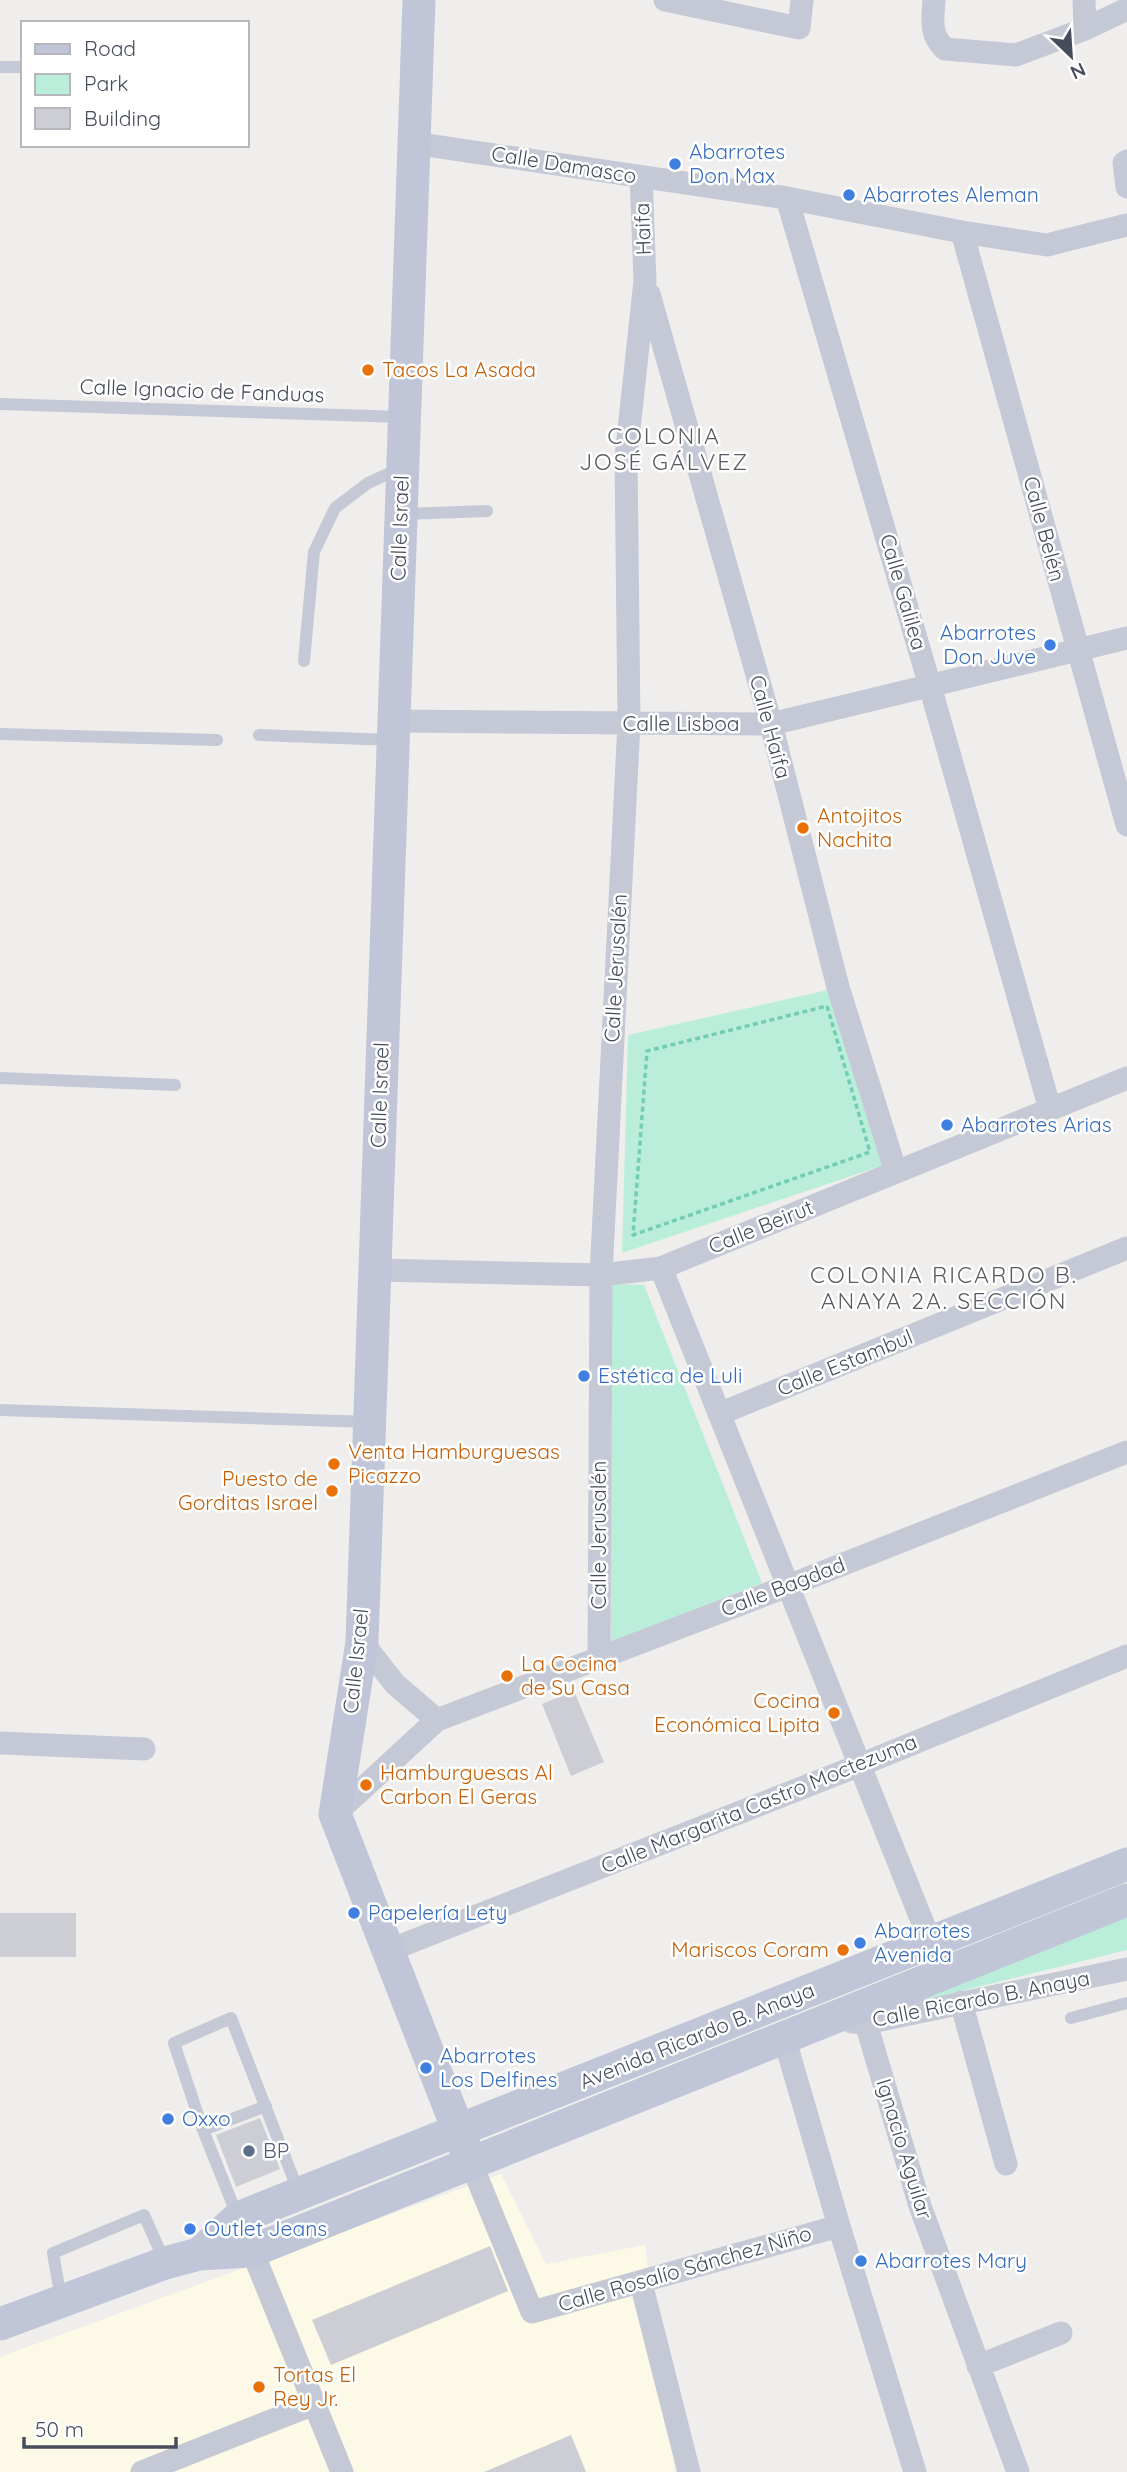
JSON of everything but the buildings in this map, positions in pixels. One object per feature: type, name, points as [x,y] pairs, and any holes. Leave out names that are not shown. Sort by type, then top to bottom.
[{"type":"main road","name":"Calle Israel","points":[[335,1814],[362,1642],[419,0]]},
{"type":"main road","points":[[335,1814],[471,2163]]},
{"type":"main road","name":"Avenida Ricardo B. Anaya","points":[[199,2254],[238,2218],[1127,1864]]},
{"type":"main road","name":"Avenida Ricardo B. Anaya","points":[[0,2325],[165,2263],[199,2254],[252,2251],[1127,1900]]},
{"type":"street","points":[[666,0],[799,28],[802,0]]},
{"type":"street","points":[[934,0],[932,30],[945,49],[1016,55],[1085,29],[1127,9]]},
{"type":"street","points":[[1084,0],[1085,29]]},
{"type":"street","name":"Calle Damasco","points":[[413,143],[788,198],[961,232],[1047,245],[1127,225]]},
{"type":"street","points":[[1126,162],[1127,187]]},
{"type":"street","name":"Haifa","points":[[641,177],[645,281]]},
{"type":"street","name":"Calle Galilea","points":[[788,198],[1050,1109]]},
{"type":"street","name":"Calle Belén","points":[[961,232],[1127,825]]},
{"type":"street","name":"Calle Jerusalén","points":[[599,1657],[601,1275],[629,723],[626,457],[645,281]]},
{"type":"street","name":"Calle Haifa","points":[[645,281],[771,724],[838,987],[896,1172]]},
{"type":"street","name":"Calle Lisboa","points":[[393,730],[629,723],[771,724],[1127,638]]},
{"type":"street","name":"Calle Beirut","points":[[375,1270],[601,1275],[661,1268],[1127,1078]]},
{"type":"street","name":"Calle Estambul","points":[[719,1414],[1127,1248]]},
{"type":"street","points":[[661,1268],[930,1941]]},
{"type":"street","name":"Calle Bagdad","points":[[335,1814],[437,1720],[788,1586],[1127,1452]]},
{"type":"street","points":[[362,1642],[395,1684],[437,1720]]},
{"type":"street","name":"Calle Margarita Castro Moctezuma","points":[[390,1950],[860,1765],[1127,1656]]},
{"type":"street","points":[[0,1743],[144,1749]]},
{"type":"street","name":"Calle Ricardo B. Anaya","points":[[826,2020],[866,2023],[961,2003],[1126,1975]]},
{"type":"street","points":[[814,1989],[826,2020]]},
{"type":"street","points":[[961,2003],[1006,2164]]},
{"type":"street","name":"Ignacio Aguilar","points":[[866,2023],[920,2206],[1018,2472]]},
{"type":"street","points":[[784,2037],[915,2472]]},
{"type":"street","name":"Calle Rosalío Sánchez Niño","points":[[471,2163],[532,2312],[839,2226]]},
{"type":"street","points":[[238,2218],[342,2472]]},
{"type":"street","points":[[641,2283],[689,2472]]},
{"type":"street","points":[[978,2366],[1061,2333]]},
{"type":"street","points":[[142,2472],[314,2404]]},
{"type":"lane","points":[[0,67],[21,67]]},
{"type":"lane","name":"Calle Ignacio de Fanduas","points":[[0,404],[403,417]]},
{"type":"lane","points":[[304,661],[314,552],[335,508],[368,483],[402,467]]},
{"type":"lane","points":[[400,514],[487,511]]},
{"type":"lane","points":[[260,736],[393,730]]},
{"type":"lane","points":[[0,734],[217,740]]},
{"type":"lane","points":[[0,1078],[175,1085]]},
{"type":"lane","points":[[0,1410],[369,1422]]},
{"type":"lane","points":[[1071,2018],[1127,2003]]},
{"type":"lane","points":[[238,2218],[203,2130],[174,2043],[231,2018],[300,2193]]},
{"type":"lane","points":[[203,2130],[266,2106]]},
{"type":"lane","points":[[61,2302],[53,2253],[144,2215],[165,2263]]},
{"type":"path","points":[[827,1006],[870,1152],[686,1217],[633,1235],[647,1051],[827,1006]]},
{"type":"shaded area","points":[[501,2174],[546,2264],[645,2245],[675,2472],[0,2472],[0,2357]]},
{"type":"green space","points":[[837,988],[890,1163],[622,1253],[628,1035]]},
{"type":"green space","points":[[610,1284],[644,1285],[762,1583],[611,1642]]},
{"type":"green space","points":[[1127,1916],[1127,1950],[880,2011]]},
{"type":"place","name":"Abarrotes Don Max","points":[[675,164]]},
{"type":"place","name":"Abarrotes Aleman","points":[[849,195]]},
{"type":"place","name":"Tacos La Asada","points":[[368,370]]},
{"type":"place","name":"Abarrotes Don Juve","points":[[1050,645]]},
{"type":"place","name":"Antojitos Nachita","points":[[803,828]]},
{"type":"place","name":"Abarrotes Arias","points":[[947,1125]]},
{"type":"place","name":"Estética de Luli","points":[[584,1376]]},
{"type":"place","name":"Venta Hamburguesas Picazzo","points":[[334,1464]]},
{"type":"place","name":"Puesto de Gorditas Israel","points":[[332,1491]]},
{"type":"place","name":"La Cocina de Su Casa","points":[[507,1676]]},
{"type":"place","name":"Cocina Económica Lipita","points":[[834,1713]]},
{"type":"place","name":"Hamburguesas Al Carbon El Geras","points":[[366,1785]]},
{"type":"place","name":"Papelería Lety","points":[[354,1913]]},
{"type":"place","name":"Abarrotes Avenida","points":[[860,1943]]},
{"type":"place","name":"Mariscos Coram","points":[[843,1950]]},
{"type":"place","name":"Abarrotes Los Delfines","points":[[426,2068]]},
{"type":"place","name":"Oxxo","points":[[168,2119]]},
{"type":"place","name":"BP","points":[[249,2151]]},
{"type":"place","name":"Outlet Jeans","points":[[190,2229]]},
{"type":"place","name":"Abarrotes Mary","points":[[861,2261]]},
{"type":"place","name":"Tortas El Rey Jr.","points":[[259,2387]]},
{"type":"district","name":"COLONIA JOSÉ GÁLVEZ","points":[[664,449]]},
{"type":"district","name":"COLONIA RICARDO B. ANAYA 2A. SECCIÓN","points":[[944,1288]]}]
